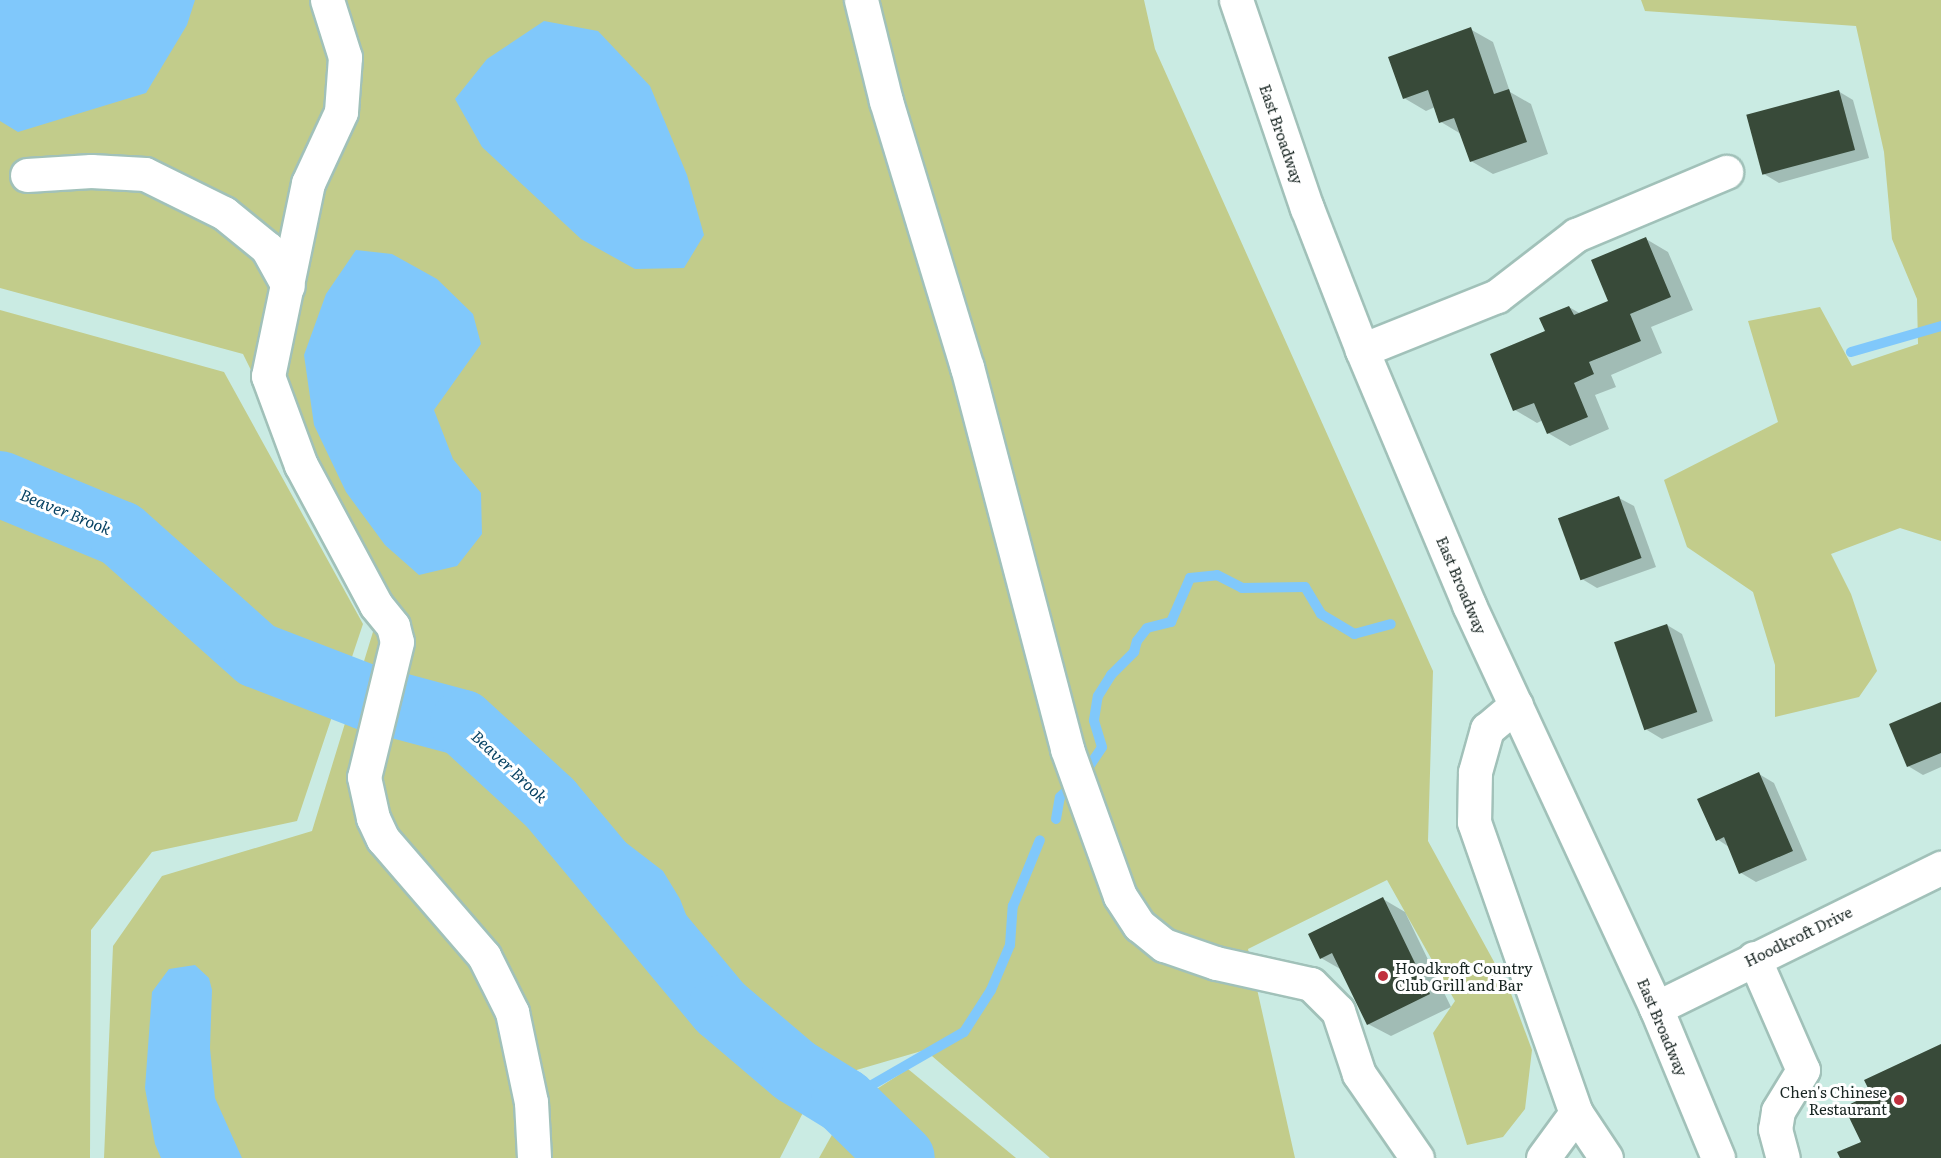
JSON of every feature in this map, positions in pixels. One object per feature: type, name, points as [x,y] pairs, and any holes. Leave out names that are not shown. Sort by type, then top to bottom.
[{"type":"main road","points":[[327,0],[345,57],[341,112],[308,183],[268,376],[301,465],[376,605],[393,626],[397,642],[364,777],[366,798],[383,839],[484,956],[512,1012],[531,1102],[534,1158]]},
{"type":"main road","points":[[861,0],[886,101],[973,389],[1067,749],[1120,896],[1139,925],[1164,945],[1195,956],[1311,984],[1338,1011],[1359,1074],[1417,1158]]},
{"type":"main road","name":"East Broadway","points":[[1236,0],[1307,208],[1362,350],[1516,705],[1656,1008],[1718,1158]]},
{"type":"main road","points":[[27,175],[91,171],[145,174],[224,213],[267,248],[288,286]]},
{"type":"main road","points":[[1362,350],[1497,296],[1576,235],[1726,172]]},
{"type":"main road","points":[[1516,705],[1487,729],[1475,772],[1473,822],[1576,1113],[1606,1158]]},
{"type":"main road","name":"Hoodkroft Drive","points":[[1656,1008],[1941,868]]},
{"type":"main road","points":[[1754,958],[1803,1071],[1778,1111],[1775,1129],[1783,1158]]},
{"type":"main road","points":[[1542,1158],[1576,1113]]},
{"type":"green space","points":[[0,0],[1144,0],[1155,49],[1433,671],[1428,841],[1510,991],[1532,1050],[1525,1109],[1503,1137],[1467,1145],[1433,1033],[1455,1001],[1387,880],[1248,949],[1295,1158],[1050,1158],[925,1050],[819,1081],[780,1158],[104,1158],[113,946],[162,876],[312,831],[376,622],[243,354],[0,288]]},
{"type":"green space","points":[[1641,0],[1941,0],[1941,541],[1900,528],[1831,554],[1851,594],[1877,671],[1859,697],[1775,717],[1775,665],[1753,592],[1687,547],[1664,480],[1778,422],[1748,321],[1820,307],[1852,366],[1918,344],[1917,299],[1892,239],[1884,152],[1856,26],[1645,11]]},
{"type":"green space","points":[[0,310],[224,372],[363,624],[297,821],[152,852],[91,930],[90,1158],[0,1158]]},
{"type":"green space","points":[[908,1069],[1016,1158],[819,1158],[847,1108]]},
{"type":"water","points":[[0,0],[195,0],[187,25],[146,93],[18,132],[0,121]]},
{"type":"water","points":[[544,21],[598,31],[650,86],[687,175],[704,235],[684,268],[635,269],[581,239],[482,147],[455,99],[487,59]]},
{"type":"water","points":[[356,250],[392,254],[437,279],[473,314],[481,344],[434,410],[453,459],[481,493],[482,534],[457,566],[419,575],[385,545],[346,492],[314,425],[304,355],[326,294]]},
{"type":"water","points":[[489,737],[512,752],[581,816],[620,838],[663,871],[680,899],[695,938],[738,1006],[769,1037],[841,1089],[823,1115],[802,1096],[722,1045],[641,904],[612,874],[532,828],[465,749]]},
{"type":"water","points":[[195,965],[209,978],[212,990],[210,1048],[215,1098],[242,1158],[161,1158],[155,1144],[145,1088],[152,992],[169,969]]},
{"type":"building","points":[[1471,27],[1494,94],[1509,89],[1527,142],[1470,162],[1454,118],[1439,123],[1428,90],[1403,99],[1388,57]]},
{"type":"building","points":[[1839,90],[1855,150],[1762,175],[1746,115]]},
{"type":"building","points":[[1646,237],[1671,297],[1630,314],[1641,341],[1589,362],[1594,374],[1574,383],[1588,417],[1547,434],[1534,403],[1513,411],[1490,354],[1545,331],[1539,318],[1569,306],[1574,315],[1608,301],[1591,260]]},
{"type":"building","points":[[1619,496],[1642,558],[1580,580],[1558,518]]},
{"type":"building","points":[[1667,624],[1697,712],[1644,730],[1614,642]]},
{"type":"building","points":[[1941,702],[1941,753],[1907,767],[1889,724]]},
{"type":"building","points":[[1759,772],[1793,851],[1739,874],[1724,837],[1716,841],[1697,799]]},
{"type":"building","name":"Hoodkroft Country Club Grill and Bar","points":[[1383,897],[1430,994],[1367,1025],[1332,953],[1320,959],[1308,934]]},
{"type":"building","name":"Chen's Chinese Restaurant","points":[[1941,1044],[1941,1158],[1840,1158],[1837,1152],[1861,1142],[1844,1107],[1871,1094],[1864,1080]]},
{"type":"waterway","points":[[1851,352],[1941,326]]},
{"type":"waterway","name":"Beaver Brook","points":[[0,484],[121,534],[257,655],[366,697],[463,723],[550,803],[721,1008],[795,1071],[844,1101],[902,1158]]},
{"type":"waterway","points":[[1056,819],[1060,797],[1084,774],[1102,747],[1094,720],[1098,696],[1111,675],[1134,652],[1137,641],[1147,628],[1171,622],[1190,578],[1217,575],[1242,588],[1305,587],[1321,614],[1354,634],[1391,624]]},
{"type":"waterway","points":[[844,1101],[964,1032],[991,990],[1010,945],[1013,906],[1040,840]]},
{"type":"place","name":"Hoodkroft Country Club Grill and Bar","points":[[1383,976]]},
{"type":"place","name":"Chen's Chinese Restaurant","points":[[1899,1100]]}]
